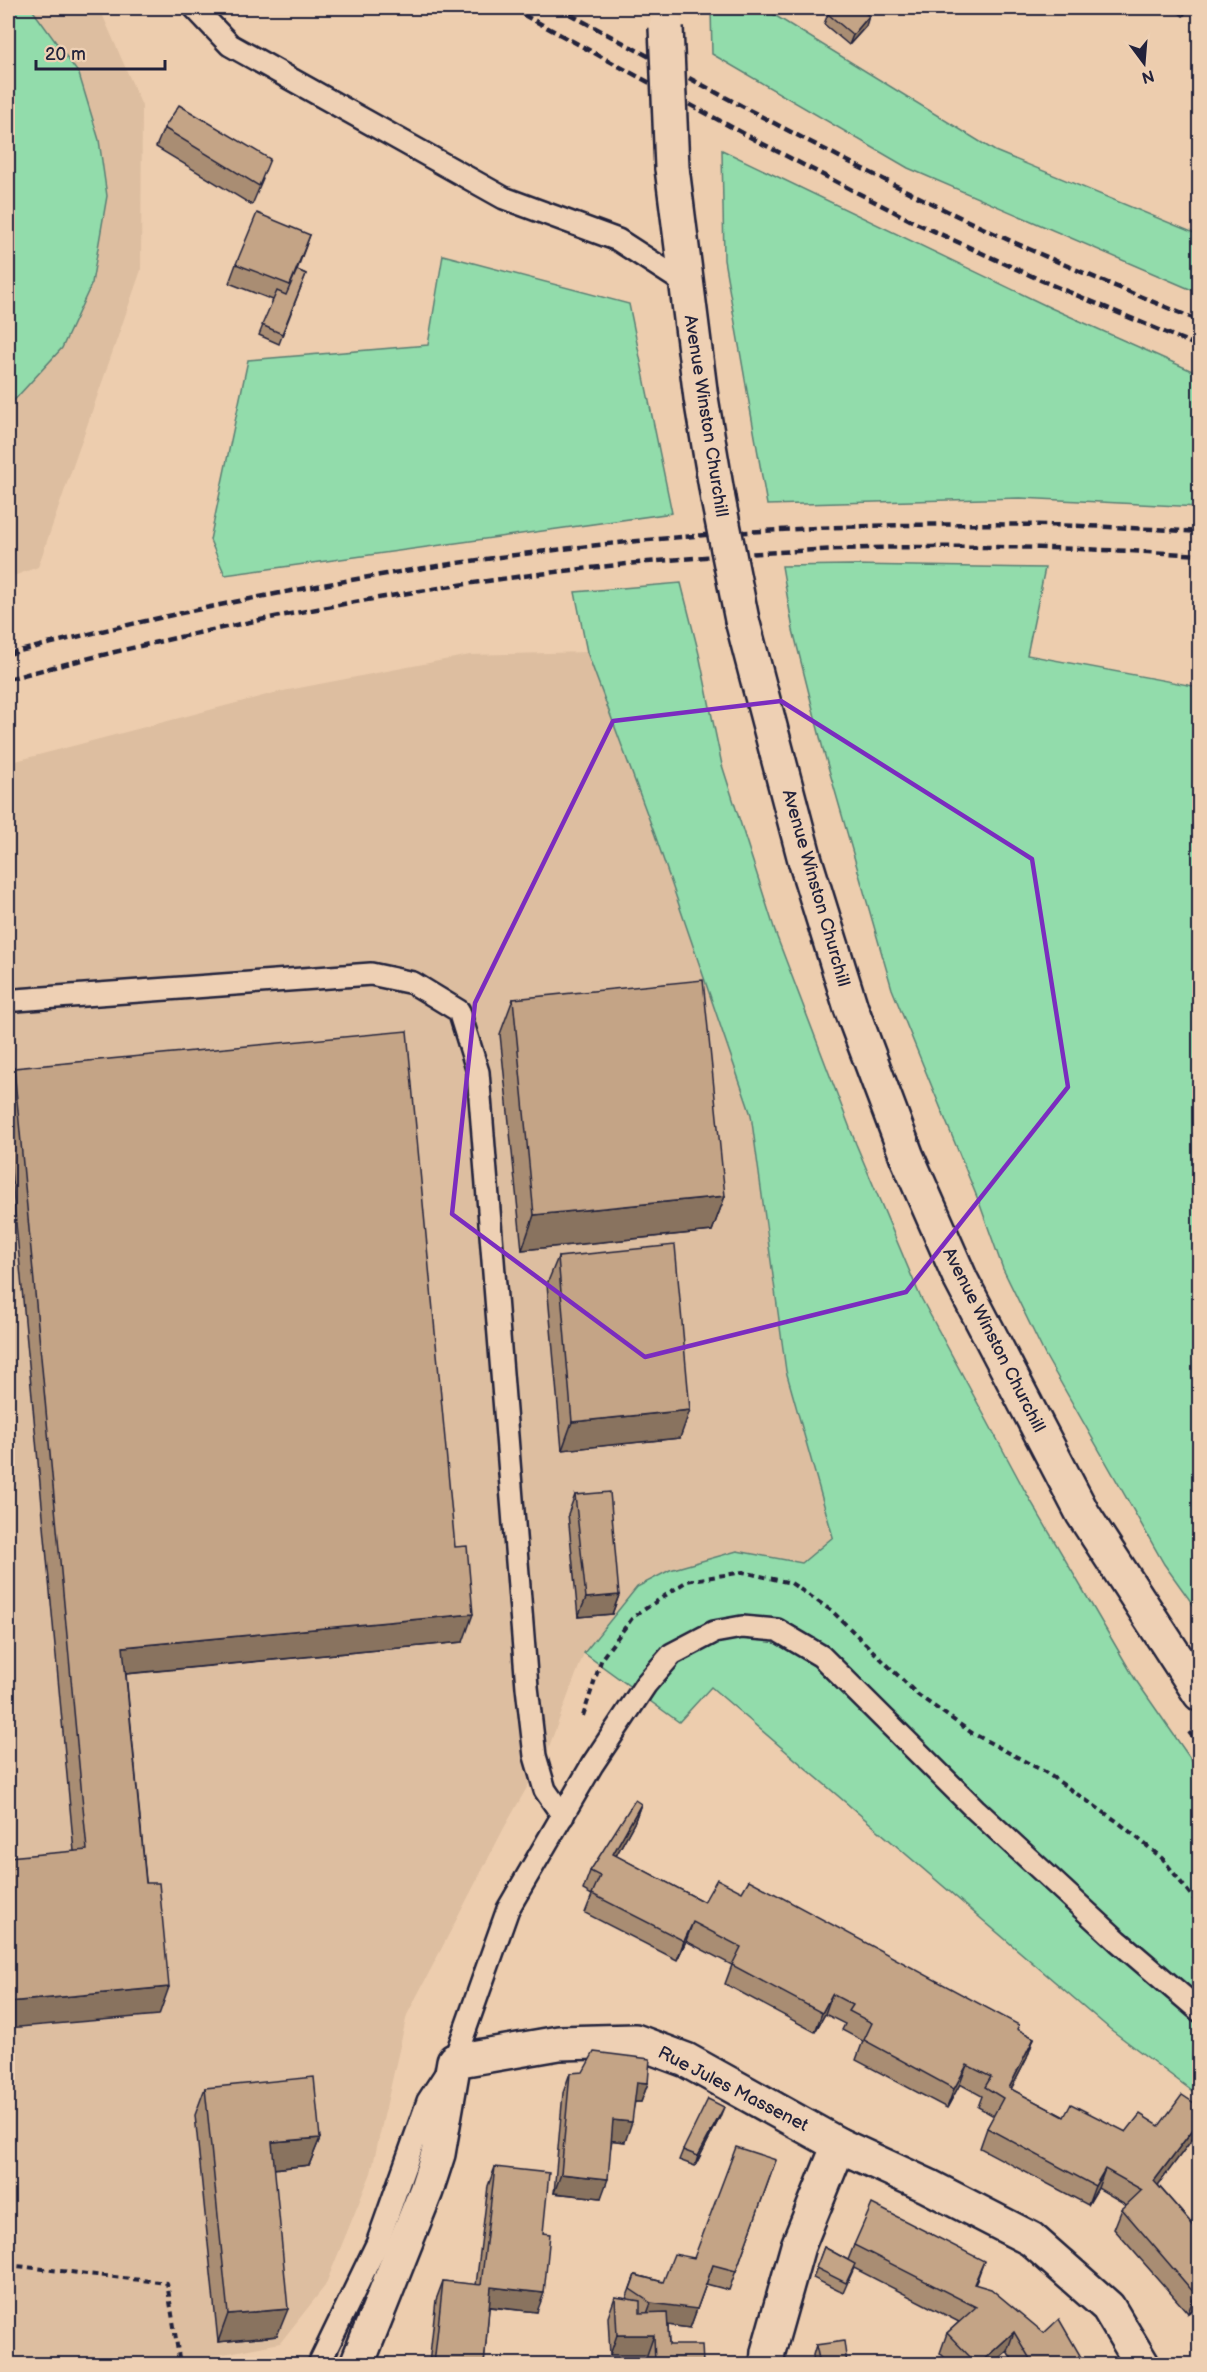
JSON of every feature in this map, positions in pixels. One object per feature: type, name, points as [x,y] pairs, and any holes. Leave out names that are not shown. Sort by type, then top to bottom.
[{"type":"main road","name":"Avenue Winston Churchill","points":[[666,17],[672,168],[701,398],[718,499],[742,620],[809,871],[851,1008],[907,1157],[961,1280],[1083,1514],[1172,1655],[1200,1694]]},
{"type":"main road","name":"Rue Jules Massenet","points":[[454,2061],[559,2043],[635,2041],[686,2060],[839,2145],[928,2186],[1031,2239],[1108,2307],[1142,2364]]},
{"type":"main road","points":[[357,2364],[435,2163],[454,2061]]},
{"type":"main road","points":[[767,2364],[768,2352],[798,2246],[839,2145]]},
{"type":"lane","points":[[195,8],[230,45],[240,51],[504,198],[618,240],[686,284]]},
{"type":"lane","points":[[16,1000],[371,974],[413,983],[459,1011],[478,1072],[527,1687],[535,1756],[545,1790],[563,1816]]},
{"type":"lane","points":[[319,2364],[377,2244],[428,2102],[454,2061],[508,1909],[592,1765],[640,1693],[672,1654],[714,1632],[742,1627],[777,1630],[821,1656],[975,1809],[1118,1941],[1200,2011]]},
{"type":"path","points":[[581,1722],[602,1658],[633,1617],[687,1581],[743,1572],[790,1583],[832,1611],[918,1695],[972,1733],[1045,1772],[1118,1822],[1163,1859],[1200,1907]]},
{"type":"path","points":[[8,2265],[166,2283],[180,2364]]},
{"type":"highlighted area","points":[[781,701],[1032,859],[1068,1087],[906,1292],[645,1357],[452,1214],[475,1003],[613,721]]},
{"type":"shaded area","points":[[8,8],[97,8],[103,16],[142,106],[141,270],[38,567],[8,578]]},
{"type":"shaded area","points":[[587,652],[655,835],[751,1115],[785,1371],[833,1537],[802,1563],[737,1551],[584,1653],[547,1752],[504,1828],[407,2015],[371,2173],[325,2286],[280,2343],[173,2364],[8,2364],[8,763],[278,692],[470,655]]},
{"type":"green space","points":[[8,8],[31,8],[79,74],[99,140],[107,196],[92,283],[62,348],[8,407]]},
{"type":"green space","points":[[711,8],[763,8],[995,151],[1199,235],[1199,293],[908,168],[712,54]]},
{"type":"green space","points":[[722,150],[1051,308],[1199,374],[1199,507],[1020,498],[767,505],[724,260]]},
{"type":"green space","points":[[443,255],[629,304],[672,513],[225,575],[210,540],[248,360],[428,345]]},
{"type":"green space","points":[[782,566],[1045,568],[1027,655],[1199,687],[1199,1613],[1164,1564],[1045,1355],[1003,1269],[979,1202],[892,989],[823,749],[793,630]]},
{"type":"green space","points":[[681,583],[699,654],[722,765],[777,937],[856,1144],[920,1296],[1025,1491],[1135,1679],[1199,1771],[1199,2096],[1110,2029],[711,1687],[679,1722],[584,1653],[637,1587],[670,1570],[737,1551],[802,1563],[833,1537],[786,1371],[751,1115],[655,835],[587,652],[575,592]]},
{"type":"building","points":[[834,8],[859,8],[869,16],[853,35],[828,14]]},
{"type":"building","points":[[179,105],[270,159],[259,186],[164,128]]},
{"type":"building","points":[[257,213],[310,235],[290,285],[236,264]]},
{"type":"building","points":[[297,270],[306,274],[282,334],[262,325],[277,291],[286,295]]},
{"type":"building","points":[[703,980],[725,1196],[534,1215],[513,999]]},
{"type":"building","points":[[407,1031],[455,1547],[467,1546],[473,1614],[123,1647],[146,1883],[159,1883],[169,1987],[8,2002],[8,1857],[87,1850],[14,1068]]},
{"type":"building","points":[[675,1245],[690,1410],[572,1422],[558,1257]]},
{"type":"building","points":[[610,1492],[619,1595],[586,1598],[575,1495]]},
{"type":"building","points":[[635,1800],[641,1804],[613,1854],[704,1902],[717,1879],[742,1892],[749,1880],[1019,2025],[1017,2029],[1034,2038],[1009,2088],[1064,2117],[1071,2104],[1126,2132],[1140,2114],[1159,2126],[1182,2095],[1200,2107],[1200,2120],[1154,2181],[1200,2233],[1200,2291],[1195,2294],[1122,2209],[1142,2190],[1105,2169],[1095,2186],[987,2128],[1003,2098],[985,2087],[991,2077],[967,2065],[954,2089],[864,2040],[872,2023],[849,2011],[853,2005],[832,1994],[822,2013],[732,1965],[741,1947],[693,1922],[684,1941],[592,1894],[600,1876],[590,1871]]},
{"type":"building","points":[[594,2052],[650,2059],[648,2083],[637,2082],[632,2122],[613,2120],[608,2179],[561,2174],[570,2073],[583,2072]]},
{"type":"building","points":[[314,2077],[320,2138],[272,2142],[288,2309],[228,2314],[205,2088]]},
{"type":"building","points":[[708,2099],[724,2107],[698,2156],[683,2150]]},
{"type":"building","points":[[736,2147],[776,2160],[736,2271],[713,2265],[697,2309],[651,2303],[630,2289],[635,2275],[663,2282],[674,2254],[694,2258]]},
{"type":"building","points":[[495,2167],[549,2173],[543,2233],[550,2234],[544,2293],[491,2287],[484,2364],[434,2364],[443,2281],[481,2285]]},
{"type":"building","points":[[872,2204],[984,2261],[974,2284],[991,2289],[1044,2333],[1059,2319],[1085,2364],[1033,2364],[1014,2332],[977,2364],[947,2333],[976,2307],[854,2245]]},
{"type":"building","points":[[824,2247],[855,2264],[846,2283],[816,2268]]},
{"type":"building","points":[[615,2297],[640,2301],[640,2313],[667,2312],[669,2345],[702,2345],[703,2364],[655,2364],[654,2335],[617,2335]]},
{"type":"building","points":[[844,2341],[847,2364],[820,2364],[816,2345]]},
{"type":"railway","points":[[511,8],[763,144],[916,223],[1045,282],[1200,347]]},
{"type":"railway","points":[[558,8],[787,130],[959,217],[1061,263],[1200,321]]},
{"type":"railway","points":[[8,654],[155,619],[302,589],[450,564],[599,545],[748,532],[898,525],[1049,525],[1200,532]]},
{"type":"railway","points":[[8,679],[120,651],[346,604],[460,585],[690,558],[921,547],[1060,548],[1200,555]]}]
